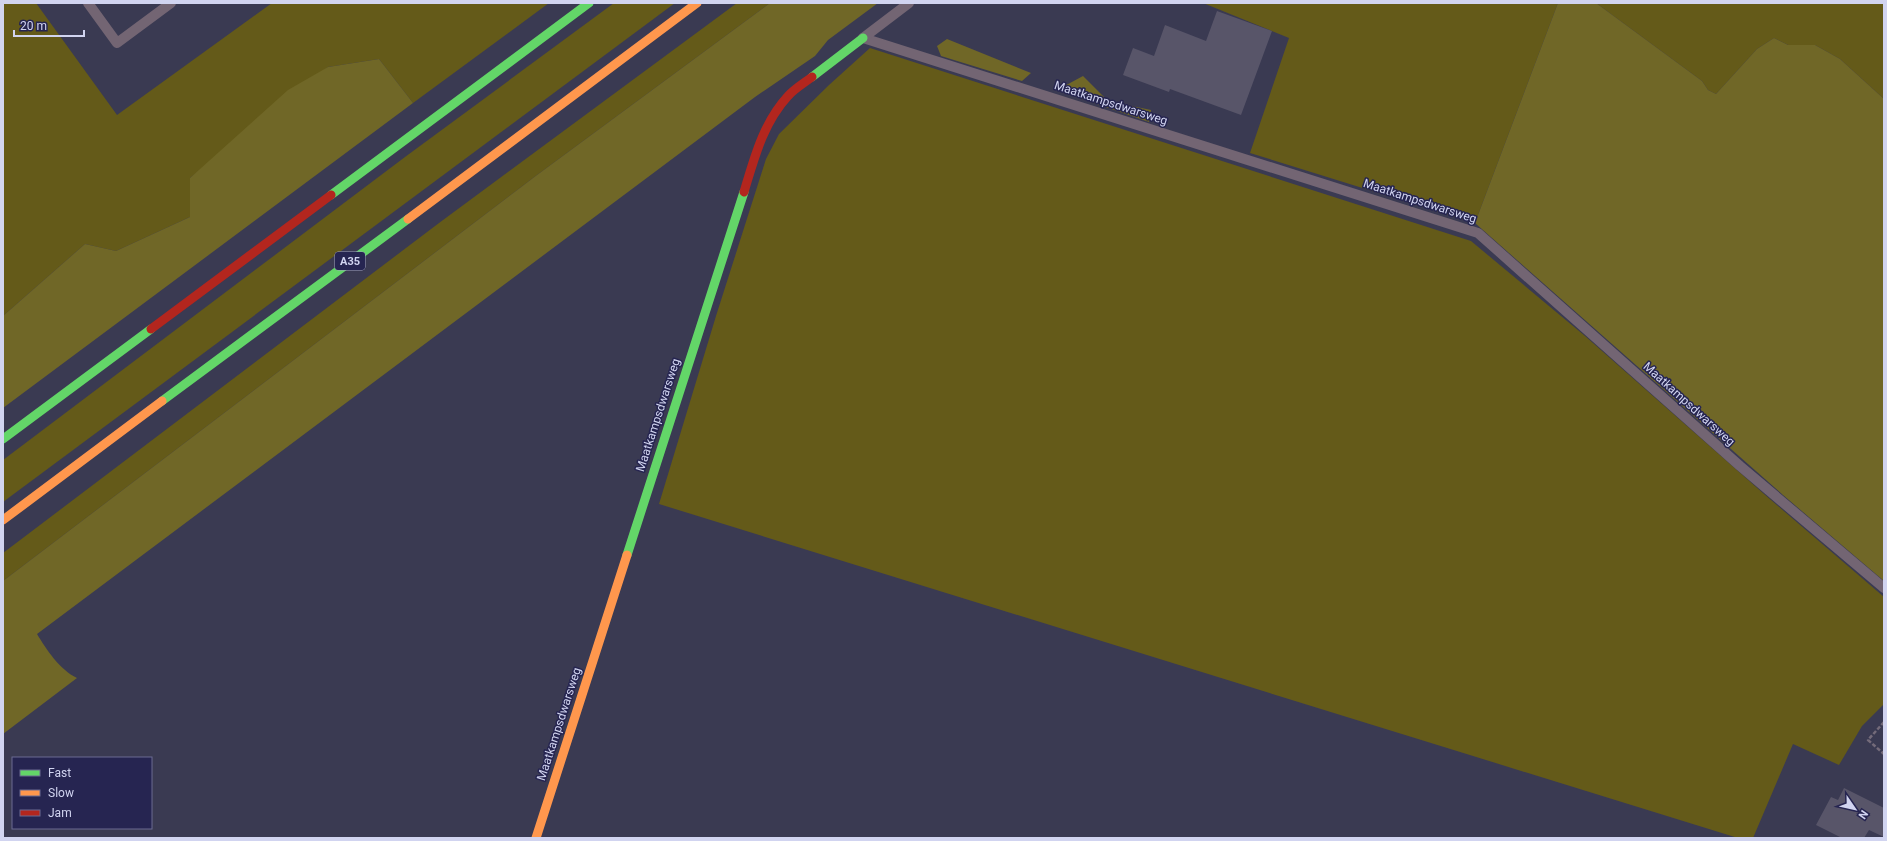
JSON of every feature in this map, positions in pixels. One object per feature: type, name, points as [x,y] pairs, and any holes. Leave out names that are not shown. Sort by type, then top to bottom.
[{"type":"main road","points":[[3,439],[589,3]]},
{"type":"main road","name":"A35","points":[[3,520],[697,3]]},
{"type":"main road","name":"Maatkampsdwarsweg","points":[[536,838],[760,141],[774,115],[788,96],[863,38]]},
{"type":"lane","points":[[88,3],[117,43],[171,3]]},
{"type":"lane","name":"Maatkampsdwarsweg","points":[[863,38],[909,3]]},
{"type":"lane","name":"Maatkampsdwarsweg","points":[[863,38],[1478,234],[1740,466],[1884,588]]},
{"type":"path","points":[[1884,722],[1868,740],[1884,754]]},
{"type":"shaded area","points":[[3,3],[36,3],[117,115],[272,3],[549,3],[413,103],[379,59],[328,67],[190,178],[190,217],[116,251],[85,244],[3,316]]},
{"type":"shaded area","points":[[614,3],[675,3],[3,502],[3,460],[405,157]]},
{"type":"shaded area","points":[[737,3],[770,3],[537,175],[3,581],[3,553],[439,223]]},
{"type":"shaded area","points":[[770,3],[878,3],[828,40],[815,56],[755,97],[37,634],[59,665],[77,678],[3,734],[3,581],[537,175]]},
{"type":"shaded area","points":[[1203,3],[1558,3],[1475,223],[1250,153],[1289,38]]},
{"type":"shaded area","points":[[1558,3],[1596,3],[1702,81],[1708,90],[1716,94],[1757,49],[1774,38],[1788,45],[1815,45],[1840,59],[1884,99],[1884,581],[1783,495],[1475,223]]},
{"type":"shaded area","points":[[1596,3],[1884,3],[1884,99],[1840,59],[1815,45],[1788,45],[1774,38],[1757,49],[1716,94],[1708,90],[1702,81]]},
{"type":"shaded area","points":[[947,39],[1031,73],[1022,81],[941,56],[937,46]]},
{"type":"shaded area","points":[[870,48],[1471,241],[1585,336],[1764,494],[1884,597],[1884,704],[1862,726],[1839,765],[1793,744],[1753,838],[1738,838],[659,504],[716,316],[766,159],[779,134],[829,85]]},
{"type":"shaded area","points":[[379,59],[413,103],[3,408],[3,316],[85,244],[116,251],[190,217],[190,178],[288,90],[328,67]]},
{"type":"shaded area","points":[[1083,76],[1108,101],[1151,110],[1149,122],[1057,90]]},
{"type":"building","points":[[1217,11],[1272,31],[1241,115],[1170,89],[1169,92],[1123,75],[1133,48],[1154,56],[1165,25],[1206,41]]},
{"type":"building","points":[[1844,788],[1884,808],[1884,837],[1869,830],[1864,838],[1842,838],[1816,825],[1831,797],[1838,800]]},
{"type":"traffic: fast","points":[[331,195],[589,3]]},
{"type":"traffic: fast","points":[[812,77],[863,38]]},
{"type":"traffic: fast","points":[[627,555],[744,192]]},
{"type":"traffic: fast","points":[[162,401],[408,219]]},
{"type":"traffic: fast","points":[[3,439],[151,329]]},
{"type":"traffic: slow","points":[[408,219],[697,3]]},
{"type":"traffic: slow","points":[[3,520],[162,401]]},
{"type":"traffic: slow","points":[[536,838],[627,555]]},
{"type":"traffic: jam","points":[[744,192],[760,142],[772,118],[790,93],[812,77]]},
{"type":"traffic: jam","points":[[151,329],[331,195]]}]
